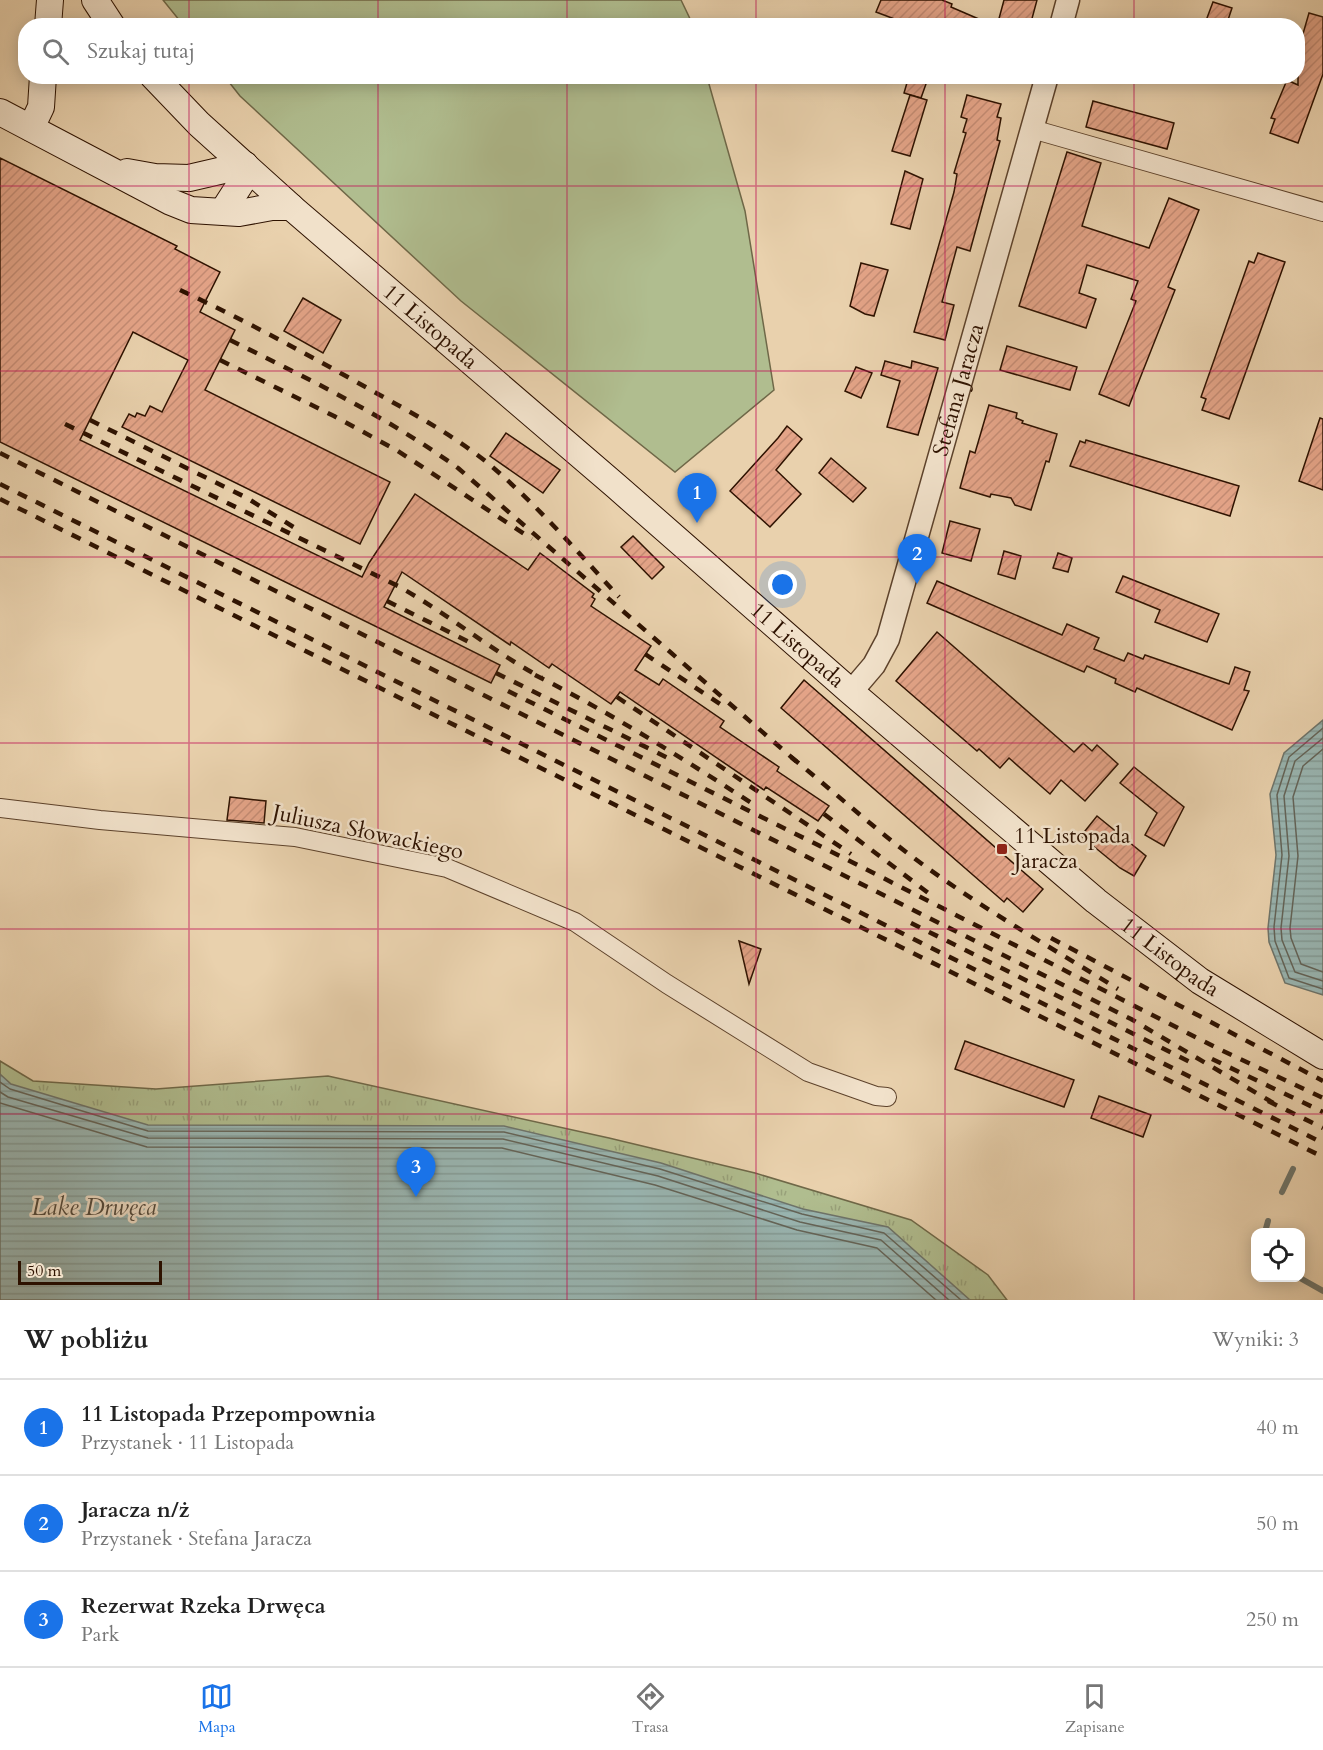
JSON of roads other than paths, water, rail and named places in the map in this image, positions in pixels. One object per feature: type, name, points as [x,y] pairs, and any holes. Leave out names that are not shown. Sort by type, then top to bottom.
[{"type":"main road","points":[[49,18],[51,0]]},
{"type":"main road","points":[[95,0],[107,18]]},
{"type":"main road","points":[[32,128],[41,107],[43,84]]},
{"type":"main road","name":"11 Listopada","points":[[161,84],[199,124],[291,207],[851,692],[1140,937],[1200,981],[1323,1056]]},
{"type":"main road","points":[[0,112],[171,202],[191,210],[239,213],[272,207],[291,207]]},
{"type":"main road","points":[[108,168],[155,177],[189,178],[245,165],[241,183],[223,211]]},
{"type":"street","points":[[1063,18],[1068,0]]},
{"type":"street","name":"Stefana Jaracza","points":[[851,692],[874,665],[888,639],[1045,84]]},
{"type":"street","points":[[1032,129],[1323,212]]},
{"type":"street","name":"Juliusza Słowackiego","points":[[0,808],[100,820],[295,837],[447,868],[575,922],[667,984],[808,1072],[876,1096],[887,1097]]},
{"type":"water","points":[[1323,720],[1323,995],[1285,983],[1269,942],[1268,928],[1276,855],[1270,794],[1284,753]]},
{"type":"water","name":"Lake Drwęca","points":[[0,1074],[11,1084],[148,1125],[504,1126],[661,1163],[803,1209],[888,1227],[970,1300],[0,1300]]},
{"type":"waterway","points":[[1282,1192],[1293,1169]]},
{"type":"waterway","points":[[1266,1228],[1268,1221]]},
{"type":"waterway","points":[[1305,1281],[1323,1291]]},
{"type":"railway","points":[[180,290],[252,325],[446,433],[489,464],[523,495],[619,597]]},
{"type":"railway","points":[[230,340],[375,415],[458,468],[797,762]]},
{"type":"railway","points":[[220,360],[334,416],[398,451],[532,539]]},
{"type":"railway","points":[[90,420],[247,498],[295,528]]},
{"type":"railway","points":[[65,424],[398,586],[542,678]]},
{"type":"railway","points":[[0,453],[1131,1019],[1275,1104]]},
{"type":"railway","points":[[0,484],[1323,1143]]},
{"type":"railway","points":[[0,499],[1323,1157]]},
{"type":"railway","points":[[387,601],[473,644]]},
{"type":"railway","points":[[645,654],[726,708]]},
{"type":"railway","points":[[496,673],[668,758]]},
{"type":"railway","points":[[535,675],[619,720],[753,804]]},
{"type":"railway","points":[[508,691],[840,856],[1219,1049],[1323,1098]]},
{"type":"railway","points":[[617,697],[851,854]]},
{"type":"railway","points":[[791,757],[929,869],[999,916],[1118,989]]},
{"type":"railway","points":[[824,814],[931,895]]},
{"type":"railway","points":[[911,923],[1190,1062]]},
{"type":"railway","points":[[1051,938],[1323,1081]]},
{"type":"railway","points":[[1212,1059],[1323,1112]]},
{"type":"railway","points":[[1268,1101],[1323,1128]]},
{"type":"place","name":"11 Listopada Przepompownia","points":[[697,523]]},
{"type":"place","name":"Jaracza n/ż","points":[[917,584]]},
{"type":"place","name":"11 Listopada Jaracza","points":[[1002,849]]},
{"type":"place","name":"Rezerwat Rzeka Drwęca","points":[[416,1197]]}]
